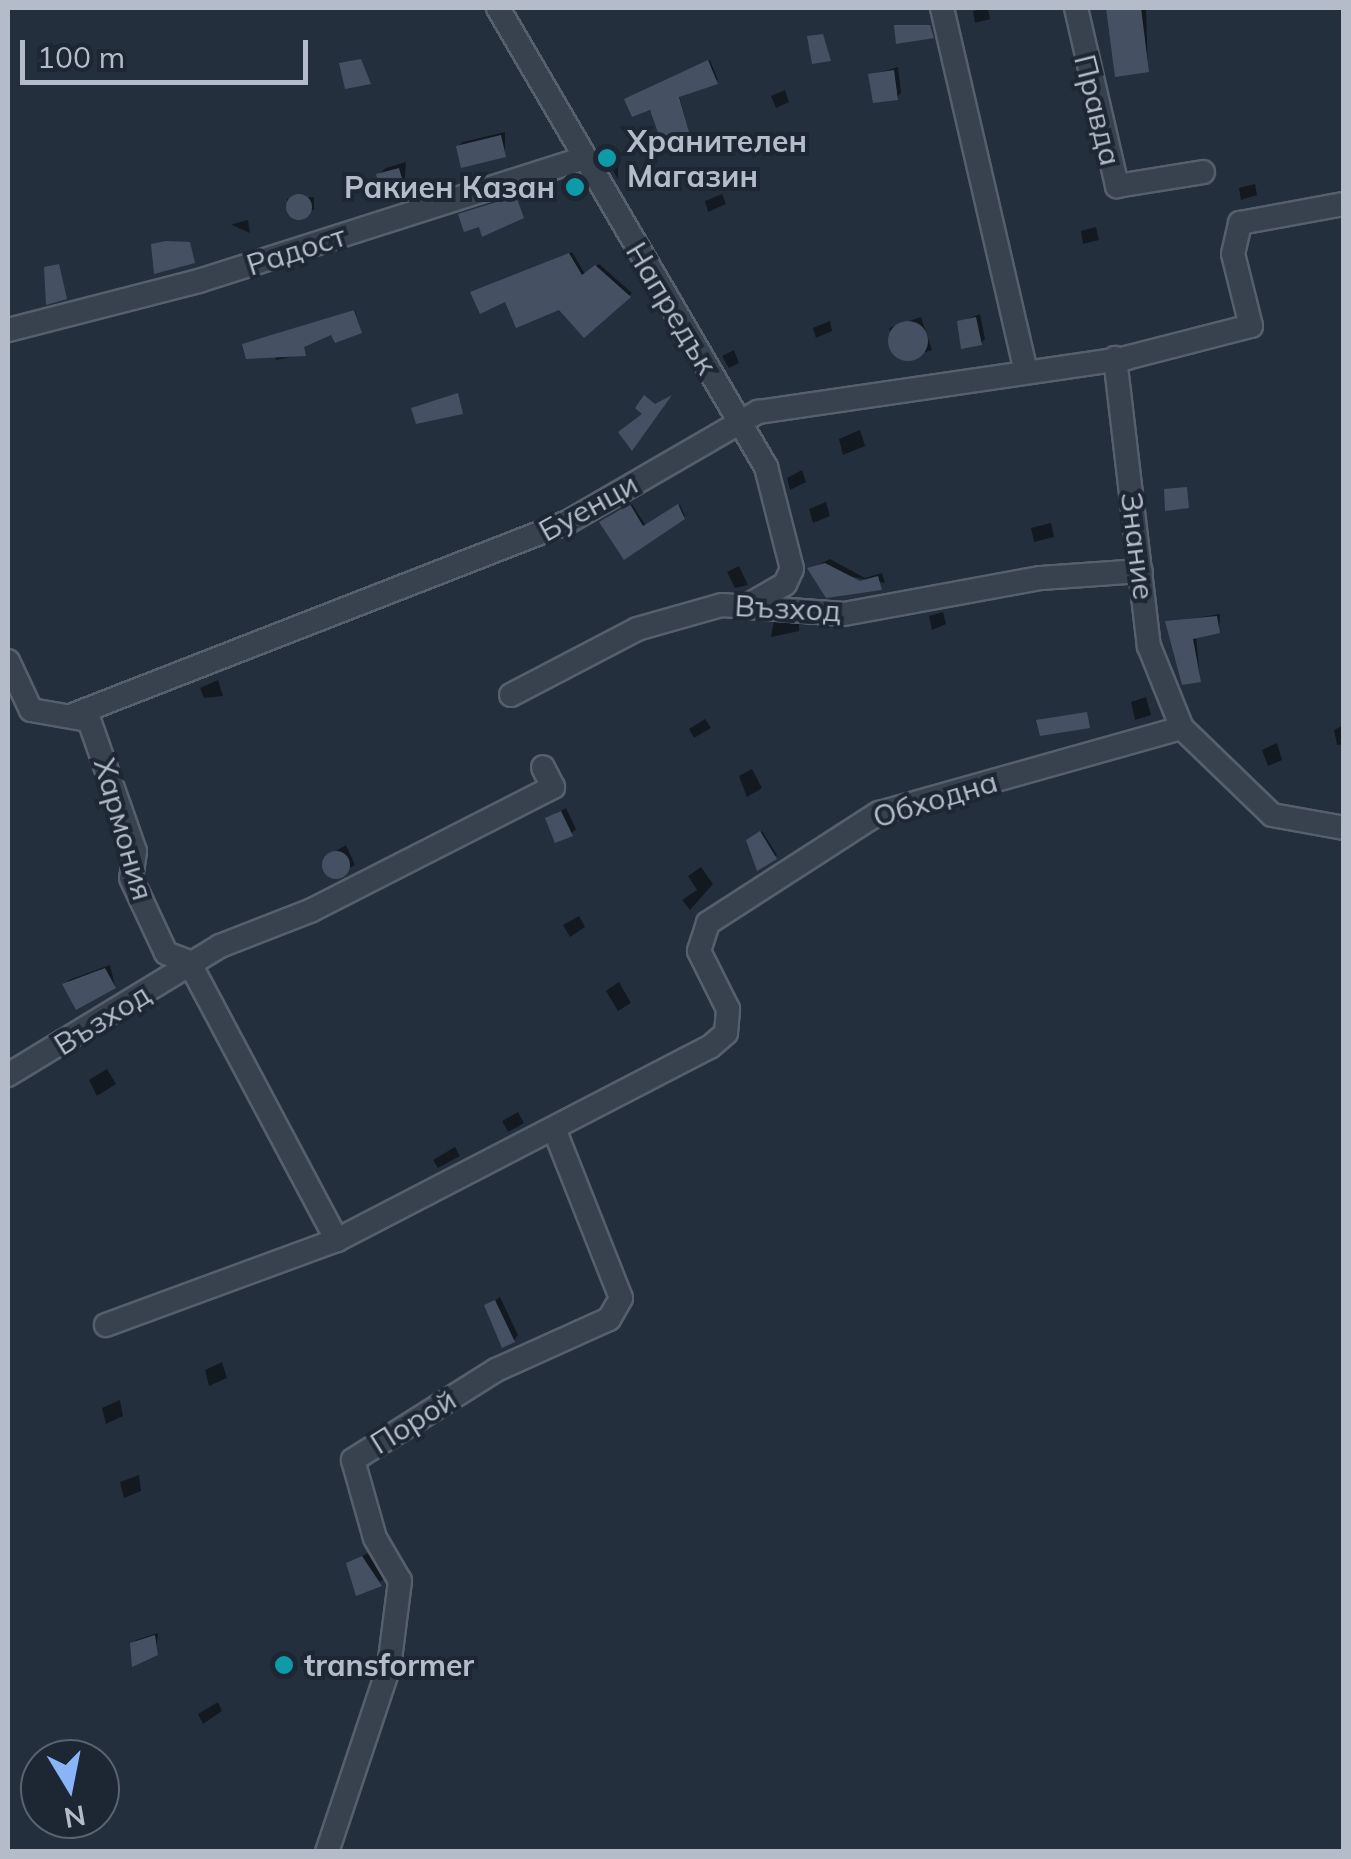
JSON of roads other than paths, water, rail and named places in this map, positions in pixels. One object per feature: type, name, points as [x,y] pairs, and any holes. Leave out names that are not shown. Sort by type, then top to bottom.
[{"type":"street","name":"Напредък","points":[[498,8],[582,159],[738,418],[793,550],[784,584],[751,604]]},
{"type":"street","points":[[942,8],[1024,367]]},
{"type":"street","name":"Правда","points":[[1076,8],[1116,186],[1203,172]]},
{"type":"street","name":"Радост","points":[[8,330],[199,281],[582,159]]},
{"type":"street","name":"Буенци","points":[[72,715],[568,522],[738,418],[1024,367],[1114,358],[1251,326],[1232,254],[1240,223],[1344,204]]},
{"type":"street","name":"Знание","points":[[1114,358],[1149,646],[1182,728]]},
{"type":"street","name":"Възход","points":[[511,695],[637,629],[751,604],[844,614],[1041,578],[1141,571]]},
{"type":"street","points":[[8,661],[31,710],[72,715]]},
{"type":"street","name":"Хармония","points":[[72,715],[96,732],[136,851],[131,878],[166,953],[189,962],[337,1240]]},
{"type":"street","points":[[1182,728],[1272,815],[1344,828]]},
{"type":"street","name":"Обходна","points":[[555,1131],[726,1033],[728,1009],[699,951],[708,924],[843,831],[880,813],[1182,728]]},
{"type":"street","name":"Възход","points":[[8,1075],[189,962],[553,787],[543,767]]},
{"type":"street","points":[[106,1325],[337,1240],[555,1131]]},
{"type":"street","name":"Порой","points":[[328,1852],[389,1667],[400,1581],[376,1538],[352,1460],[496,1370],[609,1320],[622,1298],[555,1131]]},
{"type":"place","name":"Хранителен Магазин","points":[[607,158]]},
{"type":"place","name":"Ракиен Казан","points":[[575,187]]},
{"type":"place","name":"transformer","points":[[284,1665]]}]
